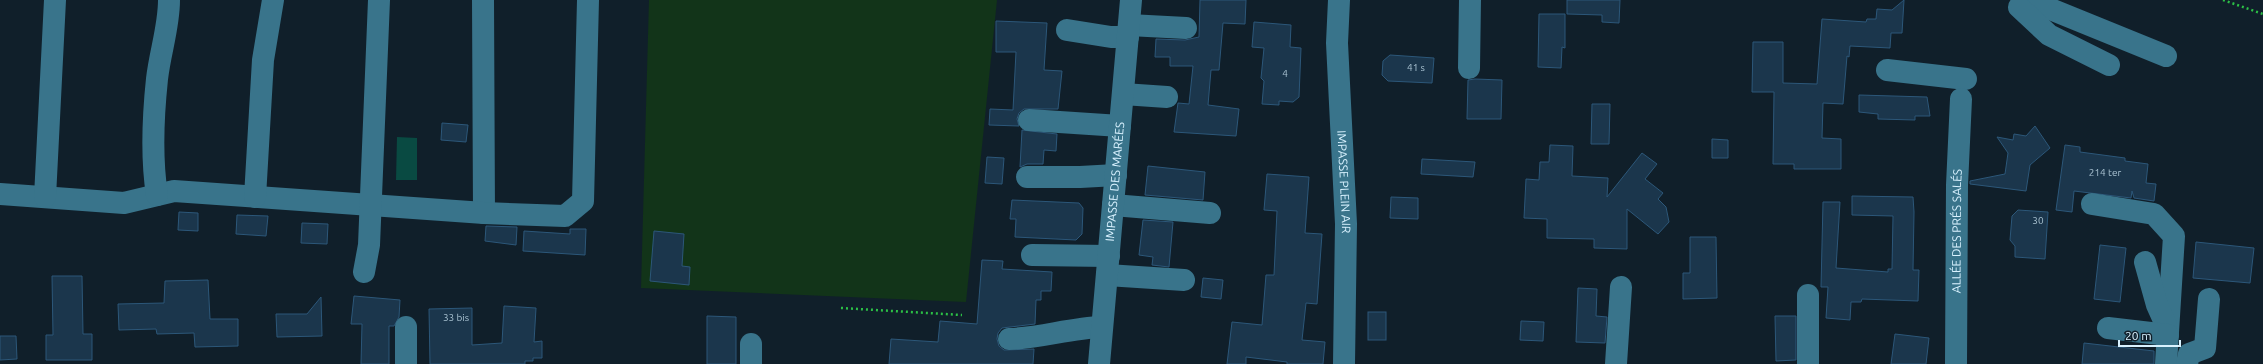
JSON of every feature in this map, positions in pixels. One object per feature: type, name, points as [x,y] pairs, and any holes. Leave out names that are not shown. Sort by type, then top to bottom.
[{"type":"street","points":[[45,197],[55,0]]},
{"type":"street","points":[[157,195],[152,165],[157,78],[169,13],[169,0]]},
{"type":"street","points":[[256,197],[263,60],[273,0]]},
{"type":"street","points":[[364,272],[369,245],[379,0]]},
{"type":"street","points":[[483,0],[484,212]]},
{"type":"street","points":[[0,194],[124,203],[174,191],[370,205],[565,216],[583,201],[588,0]]},
{"type":"street","name":"IMPASSE DES MARÉES","points":[[1099,364],[1131,0]]},
{"type":"street","name":"IMPASSE PLEIN AIR","points":[[1339,0],[1336,43],[1346,224],[1344,364]]},
{"type":"street","points":[[1469,68],[1470,0]]},
{"type":"street","points":[[2026,4],[2048,8],[2166,56]]},
{"type":"street","points":[[2026,4],[2049,35],[2109,65]]},
{"type":"street","points":[[1067,30],[1111,37],[1128,31],[1186,28]]},
{"type":"street","name":"ALLÉE DES PRÉS SALÉS","points":[[1887,70],[1964,89],[1957,193],[1956,364]]},
{"type":"street","points":[[1123,94],[1167,97]]},
{"type":"street","points":[[1029,120],[1120,126]]},
{"type":"street","points":[[1028,176],[1080,177],[1116,175]]},
{"type":"street","points":[[2092,204],[2154,214],[2174,236],[2166,364]]},
{"type":"street","points":[[1113,205],[1210,212]]},
{"type":"street","points":[[1032,255],[1108,265],[1184,280]]},
{"type":"street","points":[[2144,262],[2157,305],[2168,332]]},
{"type":"street","points":[[1616,364],[1621,286]]},
{"type":"street","points":[[1808,295],[1808,364]]},
{"type":"street","points":[[2187,364],[2189,354],[2205,348],[2209,299]]},
{"type":"street","points":[[1009,339],[1032,338],[1076,328],[1102,327]]},
{"type":"street","points":[[2108,328],[2168,332]]},
{"type":"street","points":[[406,364],[413,330],[419,364]]},
{"type":"path","points":[[2223,0],[2263,14]]},
{"type":"path","points":[[841,308],[962,315]]},
{"type":"shaded area","points":[[649,0],[997,0],[966,302],[641,288]]},
{"type":"shaded area","points":[[397,137],[417,138],[417,180],[396,180]]},
{"type":"building","points":[[1200,0],[1246,0],[1245,24],[1223,23],[1219,70],[1211,70],[1208,105],[1239,109],[1236,136],[1174,132],[1178,103],[1189,104],[1193,66],[1170,66],[1170,57],[1155,57],[1156,39],[1185,40],[1199,37]]},
{"type":"building","points":[[1567,0],[1620,0],[1619,23],[1602,22],[1602,15],[1567,14]]},
{"type":"building","points":[[1904,0],[1902,33],[1891,33],[1890,48],[1850,46],[1849,57],[1847,56],[1843,104],[1823,103],[1822,138],[1841,139],[1841,169],[1794,169],[1794,164],[1773,164],[1774,92],[1752,92],[1753,42],[1783,42],[1783,83],[1817,84],[1822,19],[1866,22],[1867,19],[1876,19],[1877,9],[1892,10]]},
{"type":"building","points":[[1539,14],[1565,14],[1565,48],[1562,47],[1561,68],[1538,67]]},
{"type":"building","points":[[996,21],[1047,23],[1044,70],[1062,71],[1058,109],[1024,109],[1019,113],[1017,119],[1019,126],[989,125],[990,109],[1013,110],[1016,52],[996,52]]},
{"type":"building","points":[[1254,22],[1291,25],[1290,47],[1301,48],[1299,97],[1293,102],[1279,101],[1279,105],[1262,104],[1264,81],[1261,78],[1264,48],[1252,47]]},
{"type":"building","points":[[1390,55],[1434,58],[1432,83],[1388,81],[1382,75],[1383,61]]},
{"type":"building","points":[[1468,80],[1502,80],[1501,119],[1467,119]]},
{"type":"building","points":[[1859,95],[1927,97],[1930,116],[1915,116],[1915,120],[1878,119],[1878,114],[1859,112]]},
{"type":"building","points":[[1592,104],[1610,104],[1609,144],[1591,144]]},
{"type":"building","points":[[442,123],[468,125],[466,142],[441,140]]},
{"type":"building","points":[[2035,126],[2050,148],[2030,165],[2026,191],[1970,184],[1970,181],[2005,174],[2008,153],[1997,137],[2013,140],[2014,134],[2026,136]]},
{"type":"building","points":[[1022,130],[1057,134],[1056,151],[1044,150],[1043,164],[1027,164],[1020,167]]},
{"type":"building","points":[[1712,139],[1728,140],[1728,158],[1712,158]]},
{"type":"building","points":[[1550,145],[1573,146],[1572,176],[1608,178],[1607,197],[1642,153],[1657,164],[1645,179],[1663,193],[1658,199],[1666,207],[1669,222],[1658,234],[1627,209],[1627,249],[1594,248],[1594,239],[1547,238],[1547,219],[1524,218],[1526,179],[1539,180],[1540,162],[1549,162]]},
{"type":"building","points":[[2065,145],[2080,147],[2080,152],[2125,158],[2125,161],[2148,164],[2146,183],[2156,184],[2154,201],[2134,198],[2132,191],[2131,198],[2074,191],[2072,212],[2056,210]]},
{"type":"building","points":[[987,157],[1004,158],[1002,184],[985,183]]},
{"type":"building","points":[[1422,159],[1475,162],[1473,177],[1421,174]]},
{"type":"building","points":[[1148,166],[1205,172],[1203,200],[1145,195]]},
{"type":"building","points":[[1267,174],[1309,177],[1305,233],[1322,234],[1317,304],[1306,303],[1302,340],[1325,342],[1323,364],[1287,364],[1287,362],[1246,357],[1246,364],[1227,364],[1232,322],[1262,325],[1266,275],[1274,275],[1277,211],[1264,210]]},
{"type":"building","points":[[1852,196],[1913,197],[1913,270],[1919,270],[1918,301],[1862,299],[1861,302],[1851,302],[1850,320],[1826,318],[1828,287],[1821,287],[1823,202],[1840,202],[1836,268],[1888,272],[1888,269],[1892,269],[1893,216],[1852,215]]},
{"type":"building","points":[[1391,197],[1418,198],[1418,219],[1390,218]]},
{"type":"building","points":[[1012,200],[1079,203],[1083,208],[1082,234],[1076,240],[1015,237],[1016,219],[1010,219]]},
{"type":"building","points":[[2018,210],[2048,212],[2045,259],[2015,257],[2015,246],[2010,240],[2012,216]]},
{"type":"building","points":[[179,212],[198,213],[198,231],[178,230]]},
{"type":"building","points":[[237,215],[268,216],[266,236],[236,234]]},
{"type":"building","points":[[1143,220],[1173,222],[1169,267],[1152,265],[1153,257],[1139,255]]},
{"type":"building","points":[[302,223],[328,224],[327,244],[301,243]]},
{"type":"building","points":[[486,226],[517,227],[516,245],[485,241]]},
{"type":"building","points":[[570,229],[586,229],[585,255],[523,251],[524,231],[570,234]]},
{"type":"building","points":[[654,231],[684,234],[682,266],[690,267],[689,285],[650,281]]},
{"type":"building","points":[[1690,237],[1716,237],[1717,298],[1683,299],[1683,273],[1690,273]]},
{"type":"building","points":[[2196,242],[2254,248],[2250,283],[2193,278]]},
{"type":"building","points":[[2100,245],[2126,248],[2120,302],[2094,299]]},
{"type":"building","points":[[982,260],[1003,261],[1002,269],[1052,272],[1051,291],[1041,291],[1041,300],[1036,300],[1035,324],[1002,328],[998,333],[997,339],[999,346],[1004,350],[1034,349],[1033,364],[889,364],[891,339],[938,342],[940,321],[977,324]]},
{"type":"building","points":[[52,276],[82,276],[83,334],[92,334],[92,360],[46,360],[46,335],[53,335]]},
{"type":"building","points":[[1203,278],[1223,280],[1221,299],[1201,297]]},
{"type":"building","points":[[208,280],[210,319],[238,319],[238,346],[195,347],[194,333],[157,334],[156,329],[119,330],[118,304],[164,303],[165,281]]},
{"type":"building","points":[[1578,288],[1597,289],[1596,316],[1607,317],[1605,343],[1576,342]]},
{"type":"building","points":[[354,296],[400,300],[399,317],[394,326],[389,326],[389,364],[361,364],[362,324],[351,324]]},
{"type":"building","points":[[321,297],[322,336],[277,337],[276,314],[307,314]]},
{"type":"building","points":[[504,306],[536,308],[534,342],[542,341],[542,358],[533,358],[533,361],[525,361],[525,364],[430,364],[429,309],[472,308],[472,345],[502,343]]},
{"type":"building","points":[[1368,312],[1386,312],[1386,340],[1368,340]]},
{"type":"building","points":[[707,316],[736,317],[736,364],[707,364]]},
{"type":"building","points":[[1775,316],[1796,316],[1796,360],[1776,361]]},
{"type":"building","points":[[1521,321],[1544,322],[1543,341],[1520,340]]},
{"type":"building","points":[[1895,334],[1929,338],[1926,364],[1891,364]]},
{"type":"building","points":[[0,336],[16,336],[17,359],[0,360]]},
{"type":"building","points":[[2084,343],[2154,351],[2154,364],[2082,364]]}]
